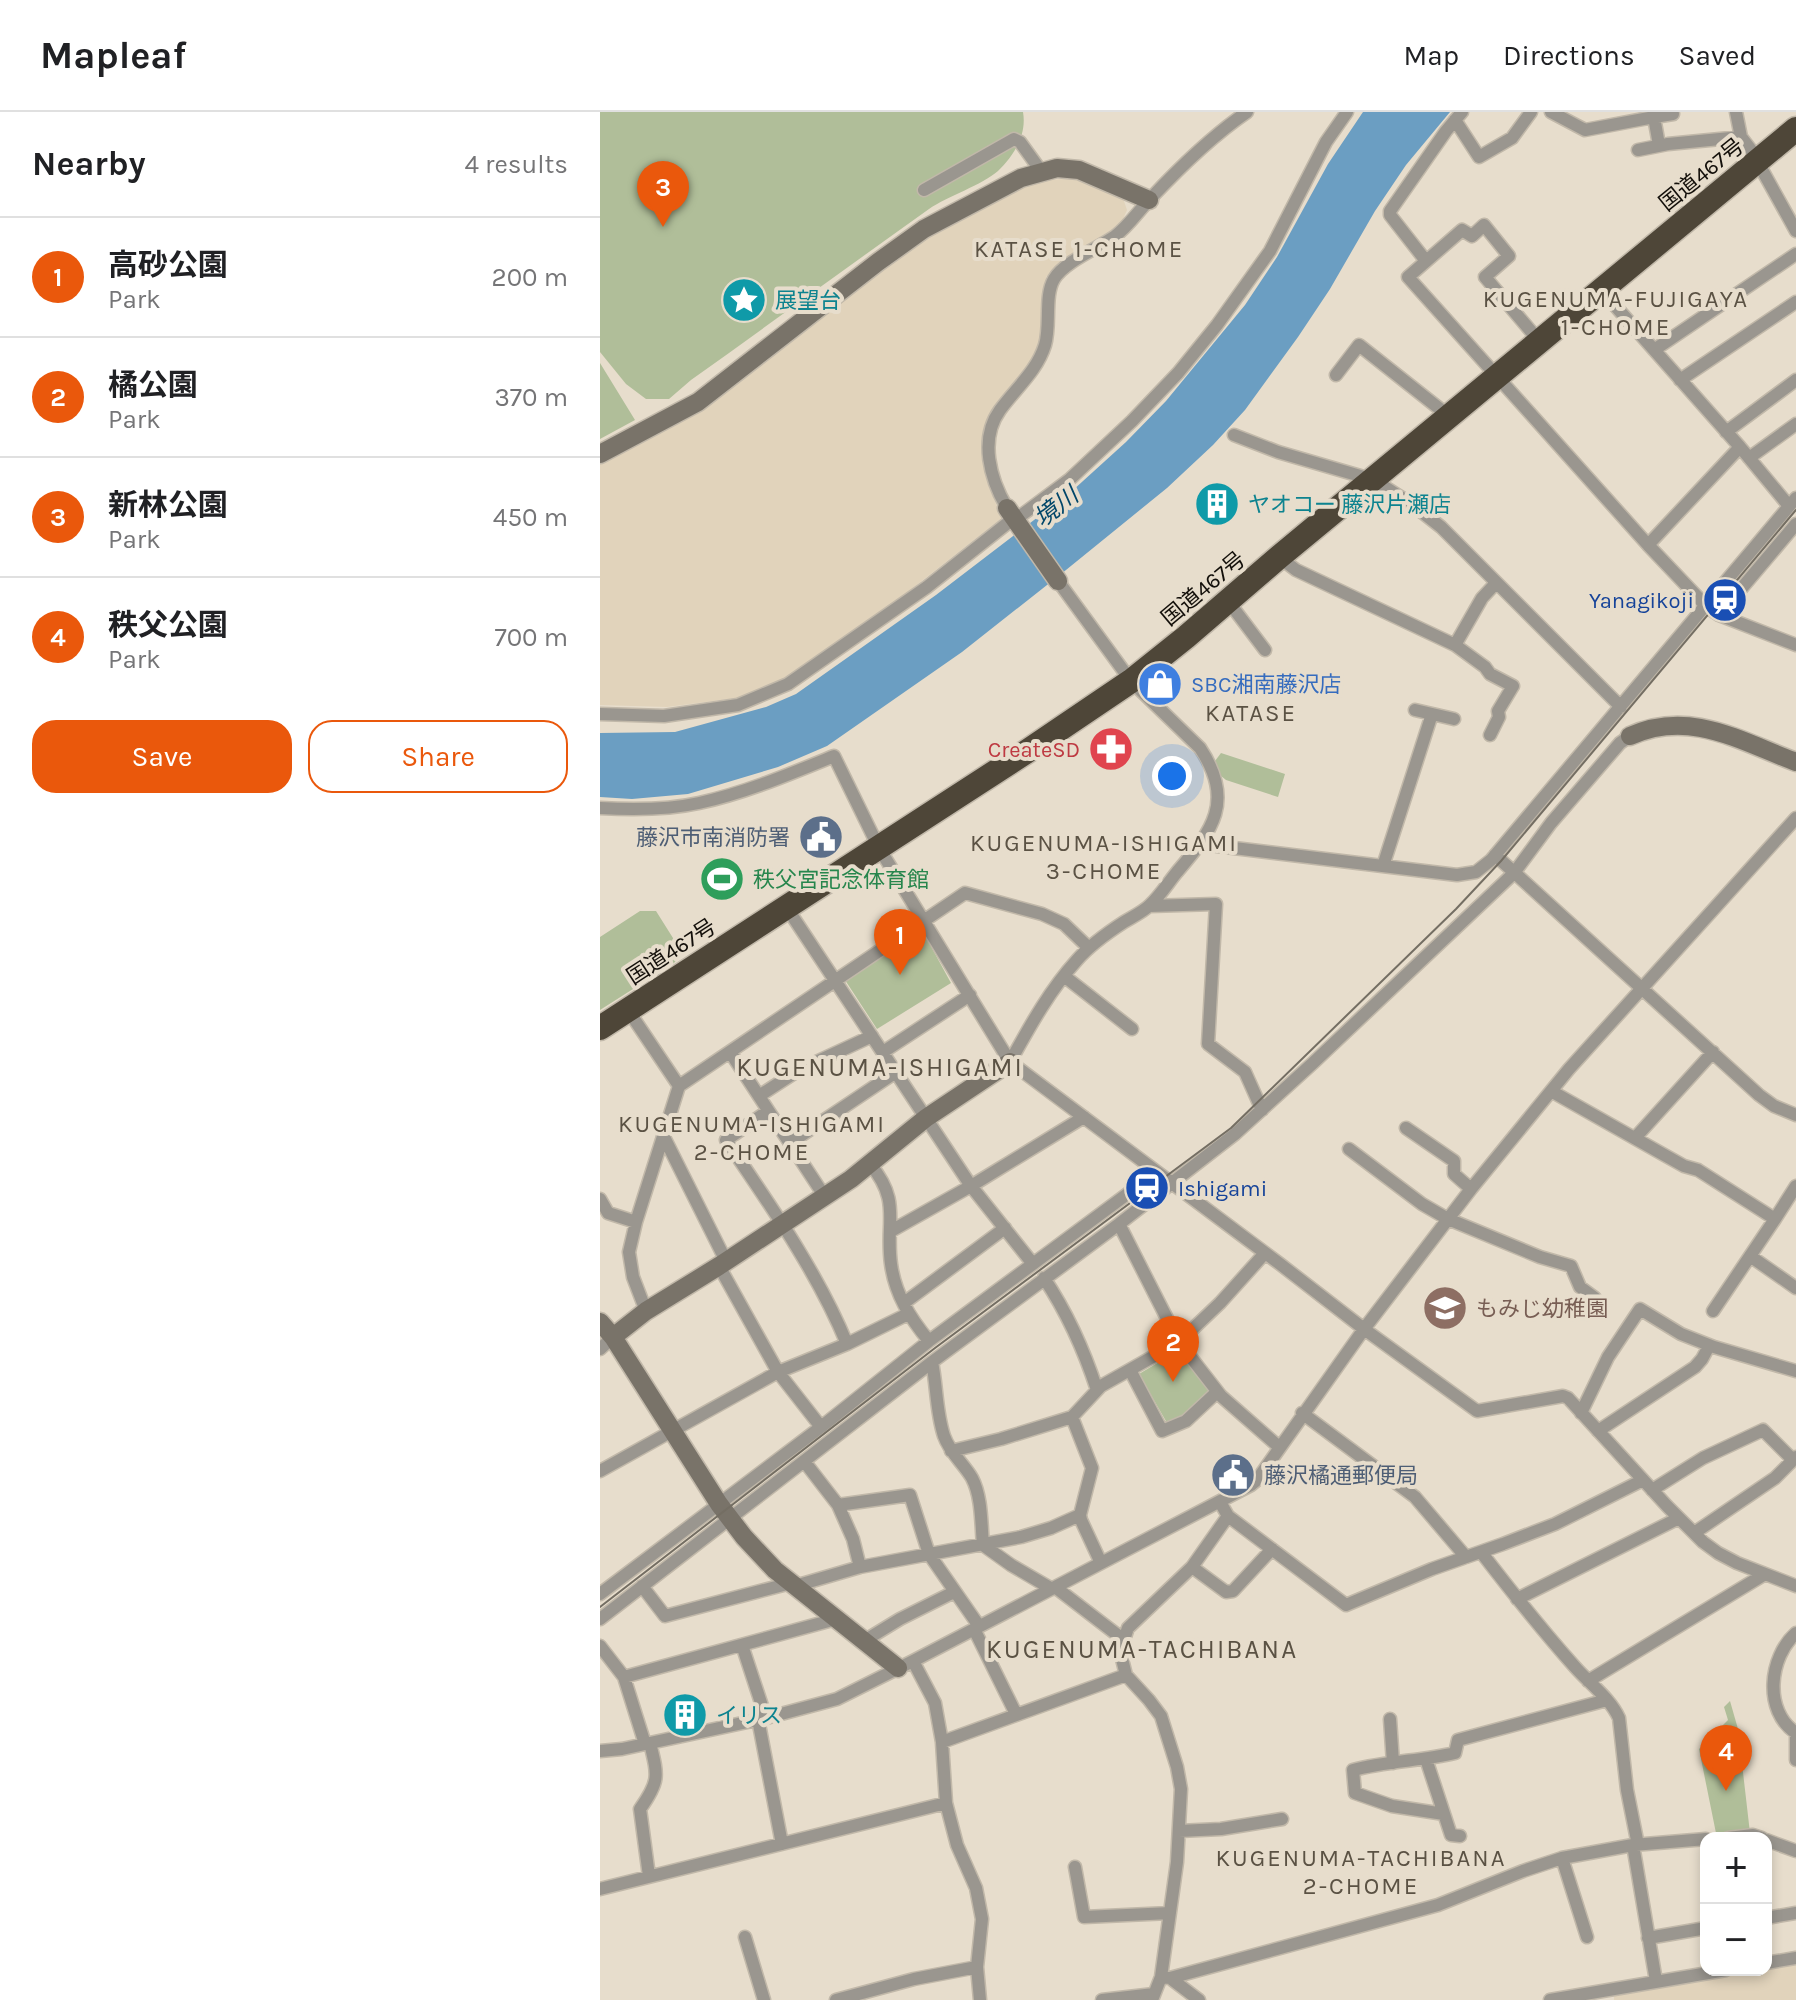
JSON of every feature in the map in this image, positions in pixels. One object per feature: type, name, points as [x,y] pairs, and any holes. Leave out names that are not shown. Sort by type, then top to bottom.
[{"type":"highway","name":"国道467号","points":[[600,1028],[1131,681],[1796,129]]},
{"type":"street","points":[[607,1343],[646,1311],[825,1197],[926,1118],[1010,1062],[1044,1002],[1064,976],[1089,948],[1149,906],[1209,831],[1217,809],[1218,792],[1209,761],[1194,741],[1131,681],[1014,518],[993,478],[989,439],[998,413],[1040,359],[1048,334],[1053,280],[1068,265],[1117,235],[1194,154],[1247,112]]},
{"type":"street","points":[[600,714],[664,716],[726,707],[745,703],[788,684],[927,587],[1014,518],[1070,479],[1178,373],[1198,349],[1270,251],[1326,142],[1347,112]]},
{"type":"street","points":[[1426,261],[1390,211],[1458,116],[1479,157],[1512,138],[1531,112]]},
{"type":"street","points":[[1551,112],[1585,130],[1673,114]]},
{"type":"street","points":[[1736,112],[1741,137],[1796,231]]},
{"type":"street","points":[[1654,117],[1659,145]]},
{"type":"street","points":[[1638,150],[1741,137]]},
{"type":"street","points":[[924,190],[1014,139],[1020,142],[1041,171]]},
{"type":"street","points":[[600,454],[698,402],[924,229],[1021,178],[1057,168],[1079,170],[1149,200]]},
{"type":"street","points":[[1540,342],[1485,277],[1509,256],[1484,225],[1472,236],[1462,230],[1408,277],[1706,606],[1719,615],[1796,645]]},
{"type":"street","points":[[1654,350],[1796,254]]},
{"type":"street","points":[[1201,844],[1457,875],[1468,875],[1481,869],[1793,502],[1749,458],[1602,291]]},
{"type":"street","points":[[1680,380],[1796,302]]},
{"type":"street","points":[[1336,375],[1359,345],[1450,417]]},
{"type":"street","points":[[1726,432],[1796,380]]},
{"type":"street","points":[[1749,458],[1796,424]]},
{"type":"street","points":[[1234,435],[1278,452],[1374,480],[1428,516],[1621,707]]},
{"type":"street","points":[[1648,545],[1740,447]]},
{"type":"street","points":[[1719,615],[1794,530]]},
{"type":"street","points":[[1279,557],[1296,570],[1455,645],[1490,674],[1513,686],[1498,711],[1499,717],[1490,735]]},
{"type":"street","points":[[1455,645],[1486,592],[1496,583]]},
{"type":"street","points":[[1228,601],[1265,650]]},
{"type":"street","points":[[1415,710],[1454,719]]},
{"type":"street","points":[[1383,866],[1432,714]]},
{"type":"street","points":[[600,1594],[804,1461],[1215,1151],[1514,873],[1551,823],[1620,743],[1630,736],[1655,726],[1689,725],[1711,730],[1796,762]]},
{"type":"street","points":[[600,808],[637,810],[698,803],[775,780],[834,756],[879,848],[1010,1062],[1477,1411],[1563,1396],[1568,1398],[1679,1518],[1718,1553],[1796,1586]]},
{"type":"street","points":[[600,1751],[762,1719],[837,1699],[1220,1502],[1257,1480],[1302,1413],[1471,1189],[1551,1091],[1796,818]]},
{"type":"street","points":[[1495,855],[1759,1095],[1774,1106],[1796,1115]]},
{"type":"street","points":[[646,1311],[633,1277],[629,1252],[679,1086],[965,893],[1042,914],[1064,924],[1089,948]]},
{"type":"street","points":[[1149,906],[1216,904],[1208,1044],[1245,1072],[1262,1110]]},
{"type":"street","points":[[787,908],[971,1186],[1033,1264]]},
{"type":"street","points":[[1064,976],[1132,1029]]},
{"type":"street","points":[[883,1052],[970,995]]},
{"type":"street","points":[[628,1010],[679,1086]]},
{"type":"street","points":[[759,1096],[799,1070],[872,1036]]},
{"type":"street","points":[[730,1052],[825,1197]]},
{"type":"street","points":[[1635,1138],[1713,1052]]},
{"type":"street","points":[[790,1143],[896,1072]]},
{"type":"street","points":[[1551,1091],[1684,1166],[1698,1170],[1775,1219]]},
{"type":"street","points":[[768,1111],[726,1140],[783,1225],[834,1313],[847,1344]]},
{"type":"street","points":[[891,1231],[1084,1117]]},
{"type":"street","points":[[1406,1128],[1454,1161],[1454,1174],[1471,1189]]},
{"type":"street","points":[[663,1135],[778,1372],[821,1427]]},
{"type":"street","points":[[1349,1149],[1422,1204],[1448,1219],[1540,1257],[1571,1266],[1580,1287],[1595,1298]]},
{"type":"street","points":[[870,1164],[891,1205],[891,1268],[900,1296],[929,1341]]},
{"type":"street","points":[[600,1619],[642,1586],[821,1427],[929,1341],[1157,1172]]},
{"type":"street","points":[[1713,1311],[1796,1186]]},
{"type":"street","points":[[600,1199],[604,1216],[636,1222]]},
{"type":"street","points":[[1119,1224],[1179,1342],[1217,1392],[1279,1447]]},
{"type":"street","points":[[600,1471],[778,1372],[847,1344],[906,1308],[1005,1228]]},
{"type":"street","points":[[951,1451],[1072,1417],[1101,1386],[1179,1342],[1265,1253]]},
{"type":"street","points":[[1750,1256],[1796,1288]]},
{"type":"street","points":[[1044,1278],[1073,1326],[1097,1390]]},
{"type":"street","points":[[1581,1413],[1608,1357],[1640,1309],[1681,1334],[1709,1346],[1796,1371]]},
{"type":"street","points":[[600,1322],[607,1343],[673,1432],[724,1511],[759,1555],[864,1641],[906,1665],[935,1703],[942,1742],[946,1803],[957,1845],[976,1888],[982,1919],[977,1967],[980,2000]]},
{"type":"street","points":[[1598,1431],[1695,1367],[1709,1346]]},
{"type":"street","points":[[932,1362],[945,1440],[976,1489],[983,1545],[1011,1565],[1054,1588],[1124,1640]]},
{"type":"street","points":[[1130,1370],[1162,1431],[1186,1421],[1217,1392]]},
{"type":"street","points":[[1302,1413],[1415,1497],[1466,1557]]},
{"type":"street","points":[[1072,1417],[1092,1468],[1080,1515],[1083,1528],[1101,1563]]},
{"type":"street","points":[[1220,1502],[1228,1516],[1346,1605],[1648,1485],[1763,1430],[1795,1458],[1763,1487],[1694,1533]]},
{"type":"street","points":[[804,1461],[838,1505],[850,1530],[860,1567]]},
{"type":"street","points":[[838,1505],[910,1495],[929,1554],[977,1627],[1016,1714]]},
{"type":"street","points":[[642,1586],[665,1616],[860,1567],[983,1545],[1051,1528],[1080,1515]]},
{"type":"street","points":[[1102,2000],[1153,1997],[1166,1977],[1179,1831],[1181,1789],[1161,1716],[1126,1675],[1120,1651],[1128,1628],[1192,1567],[1228,1516]]},
{"type":"street","points":[[1517,1599],[1679,1518]]},
{"type":"street","points":[[1192,1567],[1226,1592],[1233,1591],[1272,1549]]},
{"type":"street","points":[[1481,1552],[1517,1599],[1615,1708],[1619,1718],[1656,1981]]},
{"type":"street","points":[[1588,1681],[1765,1574]]},
{"type":"street","points":[[864,1641],[954,1592]]},
{"type":"street","points":[[624,1677],[836,1619]]},
{"type":"street","points":[[1796,1633],[1780,1656],[1773,1685],[1781,1717],[1796,1734],[1796,1760]]},
{"type":"street","points":[[742,1645],[762,1719],[782,1844]]},
{"type":"street","points":[[600,1646],[624,1677],[657,1770],[655,1788],[640,1809],[649,1876]]},
{"type":"street","points":[[942,1742],[1126,1675]]},
{"type":"street","points":[[1444,1814],[1392,1806],[1355,1793],[1353,1770],[1455,1753],[1458,1740],[1607,1700]]},
{"type":"street","points":[[1390,1719],[1393,1763]]},
{"type":"street","points":[[1426,1759],[1451,1835],[1460,1836]]},
{"type":"street","points":[[600,1889],[946,1803]]},
{"type":"street","points":[[1179,1831],[1221,1829],[1282,1819]]},
{"type":"street","points":[[1166,1977],[1438,1905],[1520,1868],[1635,1845],[1700,1840]]},
{"type":"street","points":[[1772,1842],[1796,1851]]},
{"type":"street","points":[[1562,1858],[1587,1937]]},
{"type":"street","points":[[1075,1867],[1084,1917],[1170,1913]]},
{"type":"street","points":[[1772,1917],[1796,1913]]},
{"type":"street","points":[[1648,1938],[1700,1929]]},
{"type":"street","points":[[745,1937],[764,2000]]},
{"type":"street","points":[[1772,1962],[1796,1958]]},
{"type":"street","points":[[836,2000],[914,1979],[977,1967]]},
{"type":"street","points":[[1550,2000],[1611,1994],[1656,1981],[1700,1974]]},
{"type":"street","points":[[1166,1977],[1199,2000]]},
{"type":"shaded area","points":[[1075,178],[1123,198],[1127,210],[1121,224],[1062,260],[1046,277],[1042,332],[1032,363],[989,417],[983,440],[987,482],[1002,518],[867,624],[789,677],[737,698],[667,707],[600,705],[600,459],[689,413],[933,228],[1035,181]]},
{"type":"shaded area","points":[[1796,1962],[1796,2000],[1614,2000],[1618,1992],[1713,1976],[1772,1976],[1772,1966]]},
{"type":"green space","points":[[600,112],[1023,112],[1024,120],[1014,151],[998,171],[929,209],[669,399],[646,399],[626,384],[600,352]]},
{"type":"green space","points":[[600,363],[635,420],[600,439]]},
{"type":"green space","points":[[1221,753],[1285,774],[1278,797],[1226,780],[1215,761]]},
{"type":"green space","points":[[640,911],[656,911],[678,946],[680,956],[674,963],[600,1010],[600,937]]},
{"type":"green space","points":[[922,930],[951,983],[877,1029],[845,980]]},
{"type":"green space","points":[[1179,1350],[1209,1390],[1184,1415],[1167,1423],[1139,1374]]},
{"type":"green space","points":[[1730,1701],[1738,1729],[1750,1832],[1716,1832],[1699,1749],[1728,1720],[1724,1707]]},
{"type":"water","name":"境川","points":[[1363,112],[1450,112],[1406,165],[1330,289],[1245,410],[1167,488],[962,652],[827,746],[778,767],[688,794],[632,799],[600,797],[600,733],[675,732],[766,707],[796,694],[936,595],[1072,491],[1166,401],[1245,305],[1277,257],[1328,164]]},
{"type":"tram line","points":[[600,1607],[935,1348],[1231,1128],[1456,909],[1501,861],[1796,510]]},
{"type":"place","name":"新林公園","points":[[663,227]]},
{"type":"place","name":"展望台","points":[[744,300]]},
{"type":"place","name":"ヤオコー 藤沢片瀬店","points":[[1217,504]]},
{"type":"place","name":"Yanagikoji","points":[[1725,600]]},
{"type":"place","name":"SBC湘南藤沢店","points":[[1160,684]]},
{"type":"place","name":"CreateSD","points":[[1111,749]]},
{"type":"place","name":"藤沢市南消防署","points":[[821,837]]},
{"type":"place","name":"秩父宮記念体育館","points":[[722,879]]},
{"type":"place","name":"高砂公園","points":[[900,975]]},
{"type":"place","name":"Ishigami","points":[[1147,1188]]},
{"type":"place","name":"もみじ幼稚園","points":[[1445,1308]]},
{"type":"place","name":"橘公園","points":[[1173,1382]]},
{"type":"place","name":"藤沢橘通郵便局","points":[[1233,1475]]},
{"type":"place","name":"イリス","points":[[685,1715]]},
{"type":"place","name":"秩父公園","points":[[1726,1791]]},
{"type":"district","name":"KATASE 1-CHOME","points":[[1079,249]]},
{"type":"district","name":"KUGENUMA-FUJIGAYA 1-CHOME","points":[[1616,313]]},
{"type":"district","name":"KATASE","points":[[1251,713]]},
{"type":"district","name":"KUGENUMA-ISHIGAMI 3-CHOME","points":[[1104,857]]},
{"type":"district","name":"KUGENUMA-ISHIGAMI","points":[[880,1067]]},
{"type":"district","name":"KUGENUMA-ISHIGAMI 2-CHOME","points":[[752,1138]]},
{"type":"district","name":"KUGENUMA-TACHIBANA","points":[[1142,1649]]},
{"type":"district","name":"KUGENUMA-TACHIBANA 2-CHOME","points":[[1361,1872]]}]
